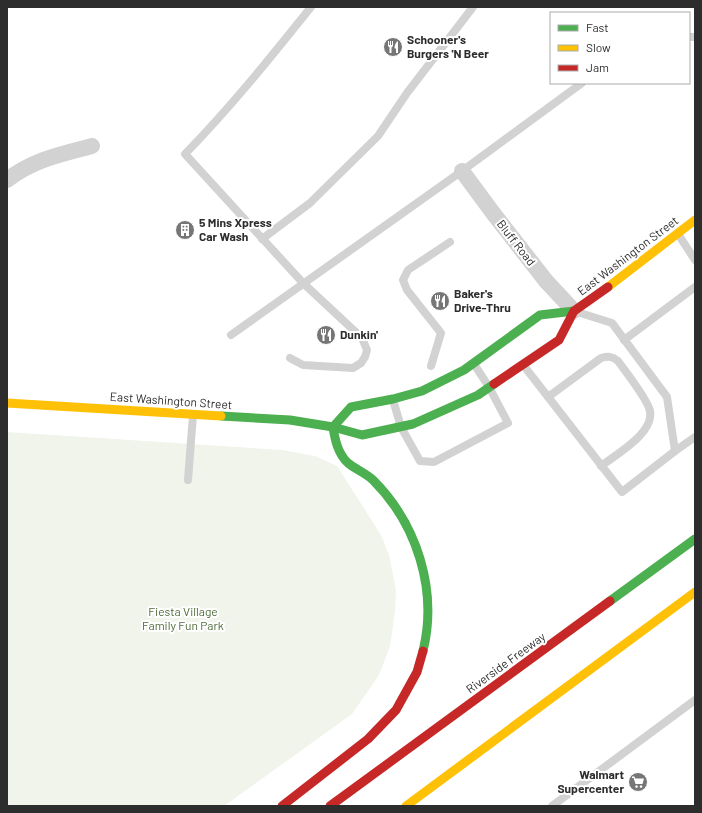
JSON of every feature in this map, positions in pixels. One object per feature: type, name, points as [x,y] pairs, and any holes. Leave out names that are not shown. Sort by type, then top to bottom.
[{"type":"main road","name":"East Washington Street","points":[[7,403],[290,420],[333,427],[362,435],[413,424],[442,412],[478,394],[559,340],[574,311],[695,220]]},
{"type":"main road","name":"East Washington Street","points":[[333,427],[351,407],[393,399],[430,387],[464,370],[540,315],[574,311]]},
{"type":"main road","points":[[282,806],[368,739],[396,710],[417,672],[426,637],[428,601],[423,566],[411,533],[391,501],[372,479],[347,462],[336,444],[333,427]]},
{"type":"main road","name":"Riverside Freeway","points":[[330,806],[695,539]]},
{"type":"main road","points":[[406,806],[695,592]]},
{"type":"street","points":[[7,180],[28,166],[52,156],[92,146]]},
{"type":"street","name":"Bluff Road","points":[[462,171],[546,281],[574,311]]},
{"type":"lane","points":[[290,358],[303,365],[353,368],[361,363],[365,358],[367,350],[362,338],[303,283],[185,154],[212,126],[274,54],[311,7]]},
{"type":"lane","points":[[262,238],[310,203],[378,136],[407,93],[473,7]]},
{"type":"lane","points":[[231,335],[462,171],[581,84]]},
{"type":"lane","points":[[678,234],[695,260]]},
{"type":"lane","points":[[431,366],[441,332],[407,290],[403,280],[408,270],[450,242]]},
{"type":"lane","points":[[624,340],[695,287]]},
{"type":"lane","points":[[574,311],[612,323],[667,397],[675,451]]},
{"type":"lane","points":[[548,397],[601,358],[607,356],[614,357],[618,361],[647,403],[650,411],[649,424],[637,439],[601,466]]},
{"type":"lane","points":[[393,399],[401,427],[420,461],[434,462],[508,423],[489,387],[474,363]]},
{"type":"lane","points":[[522,364],[622,492],[695,437]]},
{"type":"lane","points":[[188,480],[193,414]]},
{"type":"lane","points":[[552,806],[695,700]]},
{"type":"green space","name":"Fiesta Village Family Fun Park","points":[[7,432],[282,450],[315,456],[337,466],[381,535],[389,555],[396,590],[395,611],[390,646],[379,675],[352,714],[224,806],[7,806]]},
{"type":"traffic: fast","points":[[333,427],[351,407],[393,399],[422,391],[464,370],[540,315],[574,311]]},
{"type":"traffic: fast","points":[[221,416],[290,420],[333,427],[362,435],[413,424],[478,395],[494,384]]},
{"type":"traffic: fast","points":[[333,427],[342,455],[348,463],[373,480],[388,497],[412,537],[420,559],[428,605],[427,628],[423,651]]},
{"type":"traffic: fast","points":[[610,601],[695,539]]},
{"type":"traffic: slow","points":[[608,287],[695,220]]},
{"type":"traffic: slow","points":[[7,403],[221,416]]},
{"type":"traffic: slow","points":[[406,806],[695,592]]},
{"type":"traffic: jam","points":[[494,384],[559,340],[574,311],[608,287]]},
{"type":"traffic: jam","points":[[330,806],[610,601]]},
{"type":"traffic: jam","points":[[282,806],[368,739],[396,710],[417,672],[423,651]]},
{"type":"place","name":"Schooner's Burgers 'N Beer","points":[[393,47]]},
{"type":"place","name":"5 Mins Xpress Car Wash","points":[[185,230]]},
{"type":"place","name":"Baker's Drive-Thru","points":[[440,301]]},
{"type":"place","name":"Dunkin'","points":[[326,335]]},
{"type":"place","name":"Walmart Supercenter","points":[[638,782]]}]
